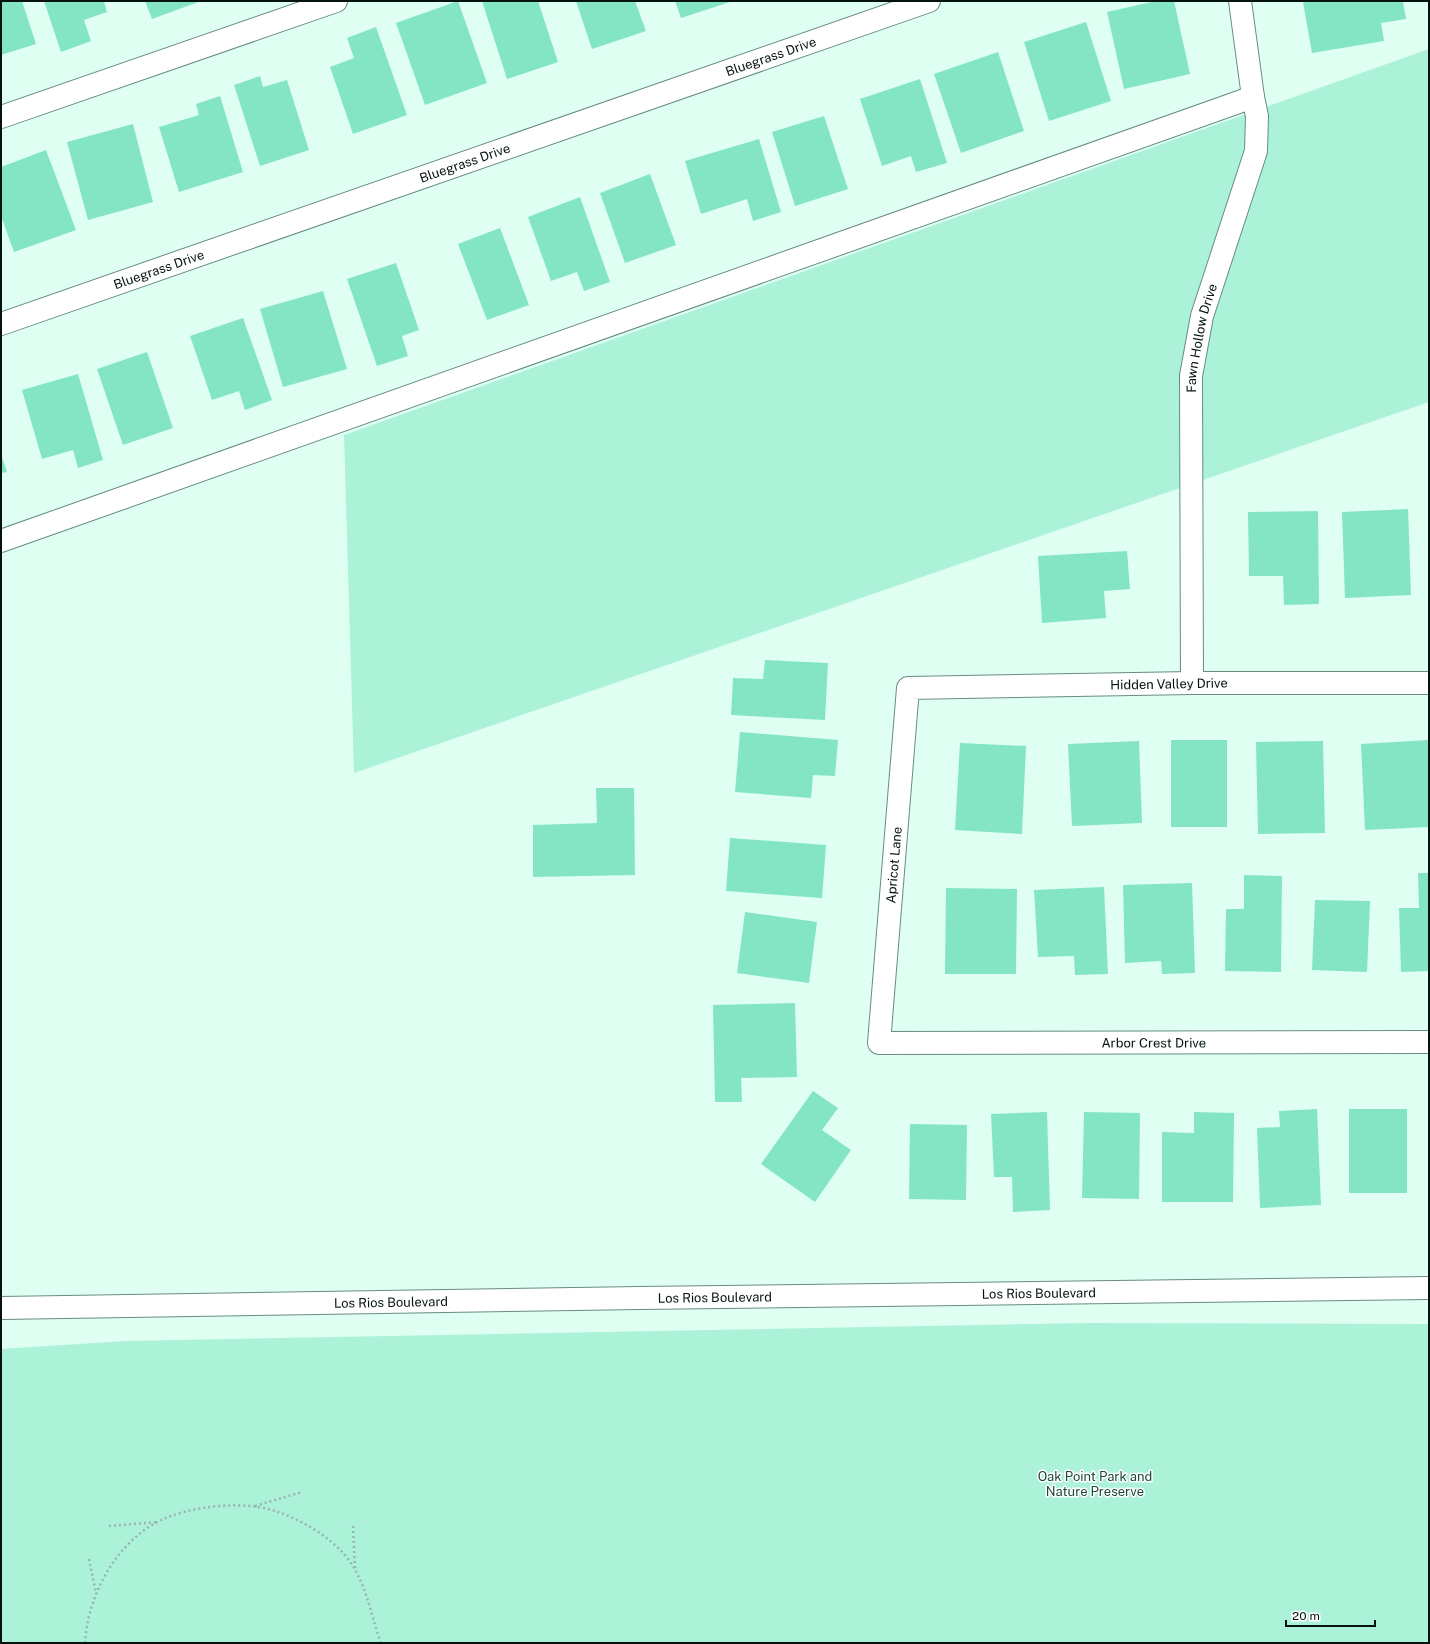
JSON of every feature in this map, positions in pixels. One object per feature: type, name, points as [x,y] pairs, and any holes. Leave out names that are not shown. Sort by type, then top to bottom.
[{"type":"street","points":[[1,117],[336,1]]},
{"type":"street","name":"Bluegrass Drive","points":[[1,324],[929,1]]},
{"type":"street","name":"Fawn Hollow Drive","points":[[1192,683],[1191,376],[1202,316],[1256,151],[1257,116],[1240,1]]},
{"type":"street","points":[[1,540],[1253,97]]},
{"type":"street","name":"Hidden Valley Drive","points":[[908,688],[1192,683],[1429,683]]},
{"type":"street","name":"Apricot Lane","points":[[879,1042],[908,688]]},
{"type":"street","name":"Arbor Crest Drive","points":[[879,1042],[1429,1042]]},
{"type":"street","name":"Los Rios Boulevard","points":[[1,1308],[1429,1288]]},
{"type":"path","points":[[253,1507],[302,1492]]},
{"type":"path","points":[[85,1643],[86,1625],[96,1593],[102,1580],[116,1560],[136,1538],[159,1522],[177,1514],[228,1505],[274,1510],[308,1527],[328,1540],[343,1554],[355,1570],[365,1589],[381,1643]]},
{"type":"path","points":[[109,1526],[159,1522]]},
{"type":"path","points":[[353,1526],[355,1570]]},
{"type":"path","points":[[89,1559],[96,1593]]},
{"type":"green space","points":[[1429,49],[1429,402],[354,773],[344,435]]},
{"type":"green space","name":"Oak Point Park and Nature Preserve","points":[[1088,1323],[1429,1324],[1429,1643],[1,1643],[1,1349],[126,1341]]},
{"type":"building","points":[[1,1],[22,1],[36,44],[1,55]]},
{"type":"building","points":[[44,1],[104,1],[107,12],[84,20],[91,41],[61,52]]},
{"type":"building","points":[[145,1],[201,1],[152,19]]},
{"type":"building","points":[[458,1],[487,83],[425,105],[396,23]]},
{"type":"building","points":[[482,1],[538,1],[558,62],[507,79]]},
{"type":"building","points":[[576,1],[635,1],[646,31],[592,49]]},
{"type":"building","points":[[675,1],[733,1],[681,18]]},
{"type":"building","points":[[1156,1],[1174,1],[1190,74],[1124,89],[1107,12]]},
{"type":"building","points":[[1403,1],[1406,19],[1381,23],[1384,41],[1312,53],[1303,2]]},
{"type":"building","points":[[1086,22],[1111,101],[1049,121],[1024,42]]},
{"type":"building","points":[[376,27],[407,115],[353,134],[330,67],[354,58],[347,38]]},
{"type":"building","points":[[998,52],[1024,131],[961,153],[934,74]]},
{"type":"building","points":[[260,76],[263,87],[287,80],[309,150],[260,166],[234,85]]},
{"type":"building","points":[[920,79],[947,163],[916,172],[911,156],[882,166],[860,99]]},
{"type":"building","points":[[220,96],[243,172],[179,192],[159,127],[199,115],[196,104]]},
{"type":"building","points":[[824,116],[848,189],[795,206],[772,132]]},
{"type":"building","points":[[133,124],[153,202],[88,220],[67,142]]},
{"type":"building","points":[[759,139],[781,212],[753,221],[747,199],[701,214],[685,161]]},
{"type":"building","points":[[46,150],[76,230],[14,252],[1,216],[1,167]]},
{"type":"building","points":[[650,174],[676,245],[625,263],[600,193]]},
{"type":"building","points":[[580,197],[610,282],[584,291],[577,272],[551,281],[528,217]]},
{"type":"building","points":[[500,228],[529,305],[487,320],[458,244]]},
{"type":"building","points":[[396,263],[419,330],[402,336],[408,356],[377,366],[347,279]]},
{"type":"building","points":[[323,291],[347,369],[283,387],[260,309]]},
{"type":"building","points":[[243,318],[272,400],[245,410],[239,391],[212,400],[190,336]]},
{"type":"building","points":[[147,352],[173,428],[123,445],[97,369]]},
{"type":"building","points":[[78,374],[103,460],[78,468],[73,450],[42,459],[22,390]]},
{"type":"building","points":[[1,454],[7,472],[1,473]]},
{"type":"building","points":[[1408,509],[1411,595],[1345,598],[1342,512]]},
{"type":"building","points":[[1318,511],[1319,604],[1284,605],[1283,576],[1249,576],[1248,512]]},
{"type":"building","points":[[1127,551],[1130,589],[1104,591],[1106,618],[1042,623],[1038,556]]},
{"type":"building","points":[[765,660],[828,663],[825,720],[731,715],[733,678],[763,679]]},
{"type":"building","points":[[740,732],[838,740],[835,776],[813,775],[811,798],[735,792]]},
{"type":"building","points":[[1171,740],[1227,740],[1227,827],[1171,827]]},
{"type":"building","points":[[1429,740],[1429,827],[1365,830],[1361,744]]},
{"type":"building","points":[[1139,741],[1142,823],[1072,826],[1068,744]]},
{"type":"building","points":[[1323,741],[1325,833],[1258,834],[1256,742]]},
{"type":"building","points":[[960,743],[1026,746],[1022,834],[955,830]]},
{"type":"building","points":[[596,788],[634,788],[635,875],[533,877],[533,825],[597,823]]},
{"type":"building","points":[[730,838],[826,845],[822,898],[726,891]]},
{"type":"building","points":[[1418,873],[1429,873],[1429,971],[1401,972],[1399,908],[1419,908]]},
{"type":"building","points":[[1244,875],[1282,876],[1281,972],[1225,971],[1226,909],[1244,909]]},
{"type":"building","points":[[1192,883],[1195,973],[1162,974],[1161,961],[1125,963],[1123,885]]},
{"type":"building","points":[[1104,887],[1108,974],[1075,975],[1074,956],[1038,957],[1034,890]]},
{"type":"building","points":[[946,888],[1017,889],[1016,974],[945,974]]},
{"type":"building","points":[[1315,900],[1370,901],[1367,972],[1312,970]]},
{"type":"building","points":[[745,912],[817,922],[809,983],[737,973]]},
{"type":"building","points":[[795,1003],[797,1077],[741,1078],[742,1102],[715,1102],[713,1005]]},
{"type":"building","points":[[813,1091],[838,1108],[822,1130],[851,1150],[815,1202],[761,1164]]},
{"type":"building","points":[[1317,1109],[1321,1205],[1260,1208],[1257,1128],[1280,1127],[1279,1111]]},
{"type":"building","points":[[1349,1109],[1407,1109],[1407,1193],[1349,1193]]},
{"type":"building","points":[[1047,1112],[1050,1210],[1013,1212],[1012,1177],[994,1177],[991,1114]]},
{"type":"building","points":[[1084,1112],[1140,1113],[1139,1199],[1082,1198]]},
{"type":"building","points":[[1194,1112],[1234,1113],[1233,1202],[1162,1202],[1162,1132],[1194,1133]]},
{"type":"building","points":[[910,1124],[967,1125],[966,1200],[909,1199]]}]
